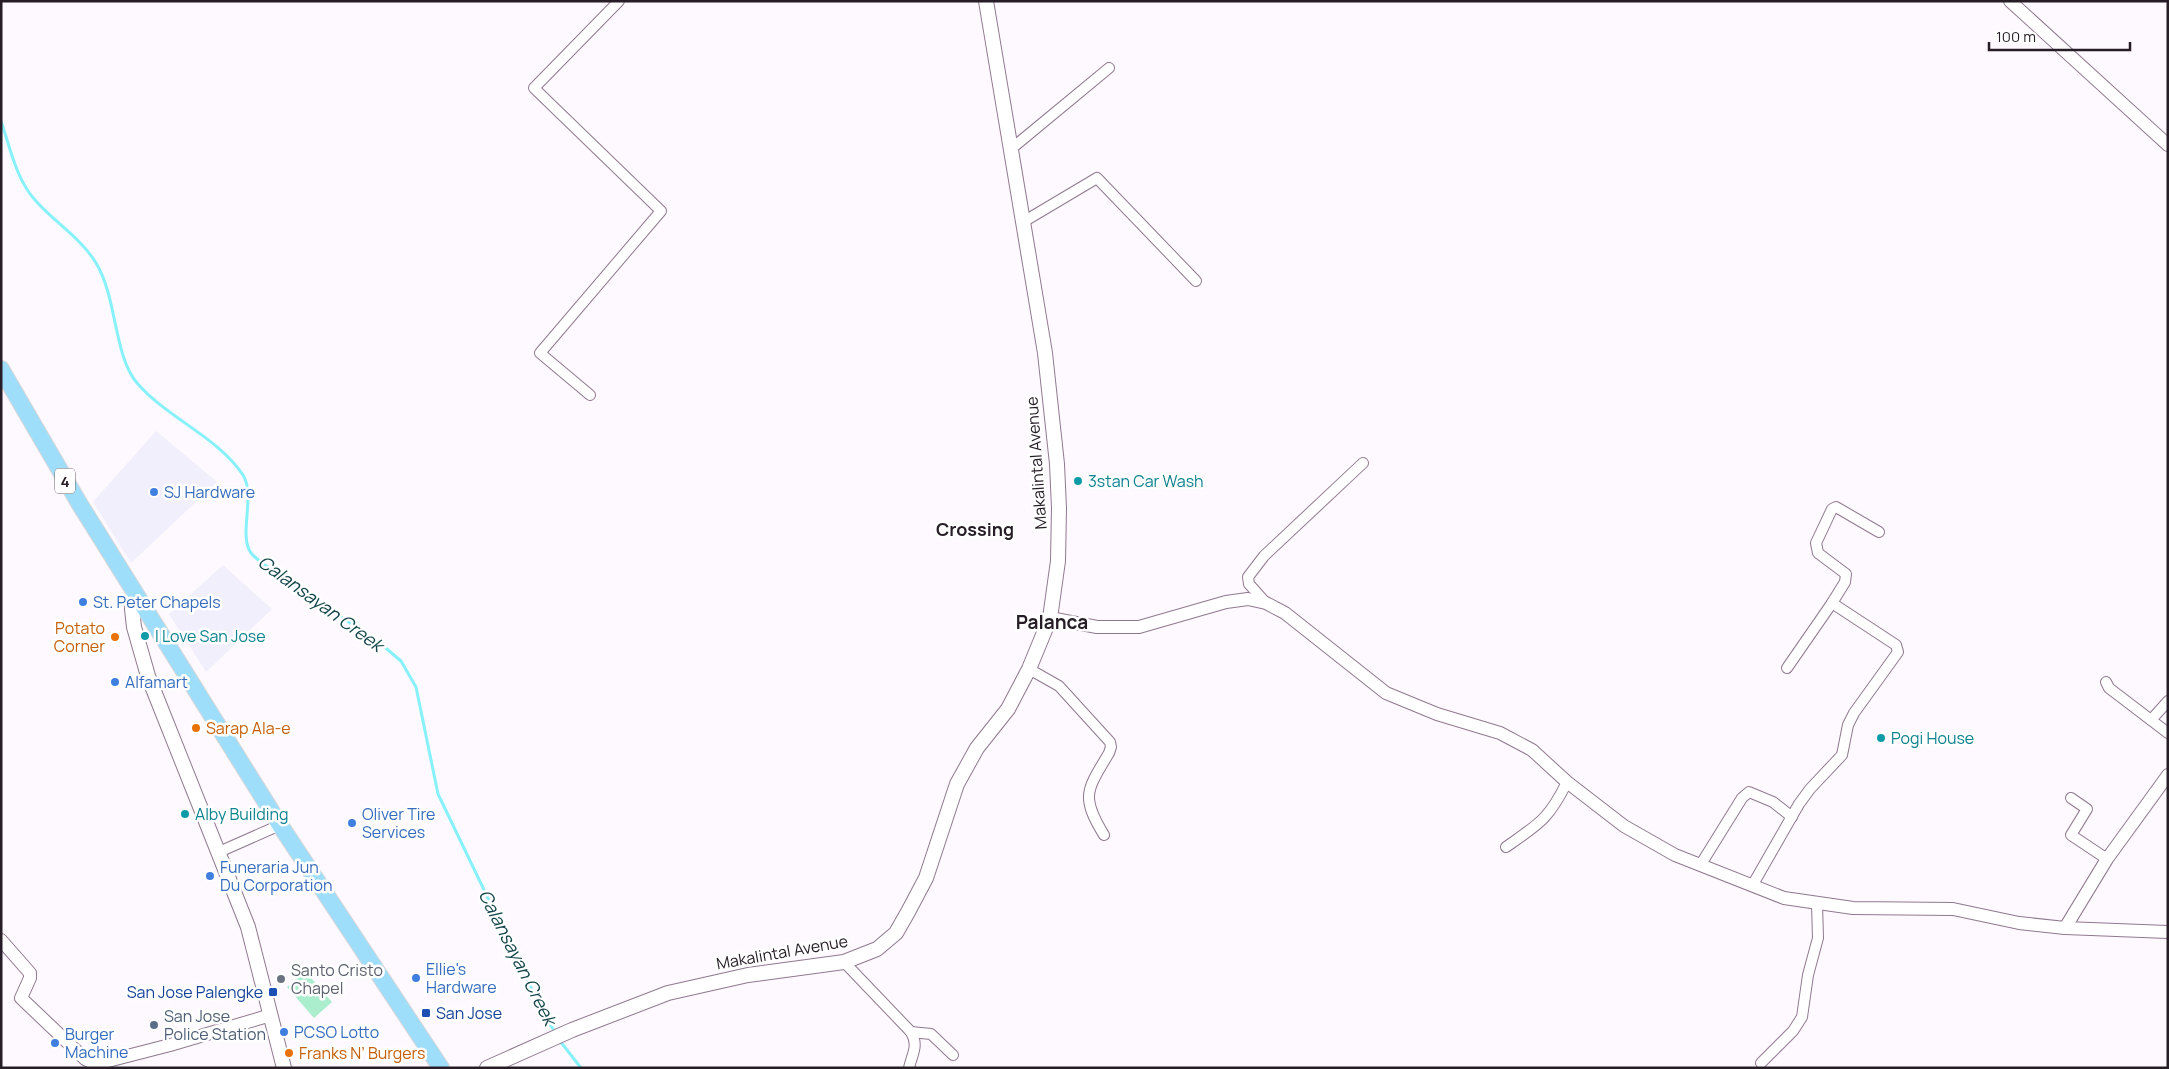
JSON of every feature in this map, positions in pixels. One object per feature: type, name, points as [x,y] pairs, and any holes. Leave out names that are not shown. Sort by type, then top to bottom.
[{"type":"highway","name":"4","points":[[1,369],[52,460],[280,825],[441,1068]]},
{"type":"main road","name":"Makalintal Avenue","points":[[487,1068],[572,1030],[668,994],[708,983],[844,962],[876,949],[896,933],[926,878],[957,784],[977,748],[1008,708],[1030,669],[1050,618],[1058,561],[1059,508],[1057,464],[1045,353],[986,1]]},
{"type":"main road","points":[[134,590],[132,609],[134,627],[148,676],[248,927],[284,1068]]},
{"type":"street","points":[[590,395],[540,353],[661,211],[534,88],[619,1]]},
{"type":"street","points":[[2010,1],[2168,145]]},
{"type":"street","points":[[1011,149],[1109,68]]},
{"type":"street","points":[[1023,222],[1097,178],[1196,281]]},
{"type":"street","points":[[1266,604],[1249,584],[1248,576],[1264,556],[1363,463]]},
{"type":"street","points":[[1788,668],[1845,582],[1846,574],[1818,553],[1816,549],[1816,543],[1832,509],[1840,508],[1879,532]]},
{"type":"street","points":[[1050,618],[1097,627],[1139,627],[1226,602],[1248,599],[1266,604],[1285,613],[1386,693],[1436,714],[1500,733],[1532,750],[1567,782],[1624,826],[1675,855],[1784,898],[1853,908],[1953,909],[2020,923],[2065,928],[2168,932]]},
{"type":"street","points":[[1752,886],[1792,816],[1810,789],[1842,755],[1848,725],[1854,712],[1898,652],[1896,646],[1832,603]]},
{"type":"street","points":[[1030,669],[1059,686],[1110,742],[1109,753],[1090,788],[1088,807],[1104,835]]},
{"type":"street","points":[[2106,682],[2109,688],[2168,733]]},
{"type":"street","points":[[2151,720],[2168,701]]},
{"type":"street","points":[[2065,928],[2107,859],[2168,775]]},
{"type":"street","points":[[1506,847],[1538,825],[1554,809],[1567,782]]},
{"type":"street","points":[[1701,864],[1742,798],[1749,792],[1773,802],[1792,816]]},
{"type":"street","points":[[2071,798],[2088,809],[2071,835],[2107,859]]},
{"type":"street","points":[[219,852],[280,825]]},
{"type":"street","points":[[1762,1063],[1793,1031],[1802,1017],[1808,975],[1818,938],[1817,904]]},
{"type":"street","points":[[1,940],[30,973],[30,978],[21,998],[85,1059],[91,1062],[100,1063],[170,1045],[271,1015]]},
{"type":"street","points":[[844,962],[911,1032],[916,1041],[916,1046],[909,1068]]},
{"type":"street","points":[[911,1032],[931,1034],[953,1055]]},
{"type":"shaded area","name":"SJ Hardware","points":[[156,431],[217,482],[131,563],[93,502]]},
{"type":"shaded area","points":[[223,565],[272,609],[206,672],[169,614]]},
{"type":"green space","points":[[305,971],[332,1002],[314,1018],[287,987]]},
{"type":"waterway","name":"Calansayan Creek","points":[[1,121],[18,173],[28,192],[42,208],[83,246],[96,263],[108,292],[119,343],[129,372],[149,395],[206,438],[243,475],[247,484],[248,494],[246,536],[247,545],[251,553],[262,563],[381,644],[401,661],[416,687],[438,794],[546,1019],[556,1033]]},
{"type":"waterway","name":"Calansayan Creek","points":[[560,1041],[581,1068]]},
{"type":"place","name":"3stan Car Wash","points":[[1078,481]]},
{"type":"place","name":"SJ Hardware","points":[[154,492]]},
{"type":"place","name":"St. Peter Chapels","points":[[83,602]]},
{"type":"place","name":"I Love San Jose","points":[[145,636]]},
{"type":"place","name":"Potato Corner","points":[[115,637]]},
{"type":"place","name":"Alfamart","points":[[115,682]]},
{"type":"place","name":"Sarap Ala-e","points":[[196,728]]},
{"type":"place","name":"Pogi House","points":[[1881,738]]},
{"type":"place","name":"Alby Building","points":[[185,814]]},
{"type":"place","name":"Oliver Tire Services","points":[[352,823]]},
{"type":"place","name":"Funeraria Jun Du Corporation","points":[[210,876]]},
{"type":"place","name":"Ellie's Hardware","points":[[416,978]]},
{"type":"place","name":"Santo Cristo Chapel","points":[[281,979]]},
{"type":"place","name":"San Jose Palengke","points":[[273,992]]},
{"type":"place","name":"San Jose","points":[[426,1013]]},
{"type":"place","name":"San Jose Police Station","points":[[154,1025]]},
{"type":"place","name":"PCSO Lotto","points":[[284,1032]]},
{"type":"place","name":"Burger Machine","points":[[55,1043]]},
{"type":"place","name":"Franks N’ Burgers","points":[[289,1053]]},
{"type":"district","name":"Crossing","points":[[975,529]]},
{"type":"district","name":"Palanca","points":[[1052,622]]}]
